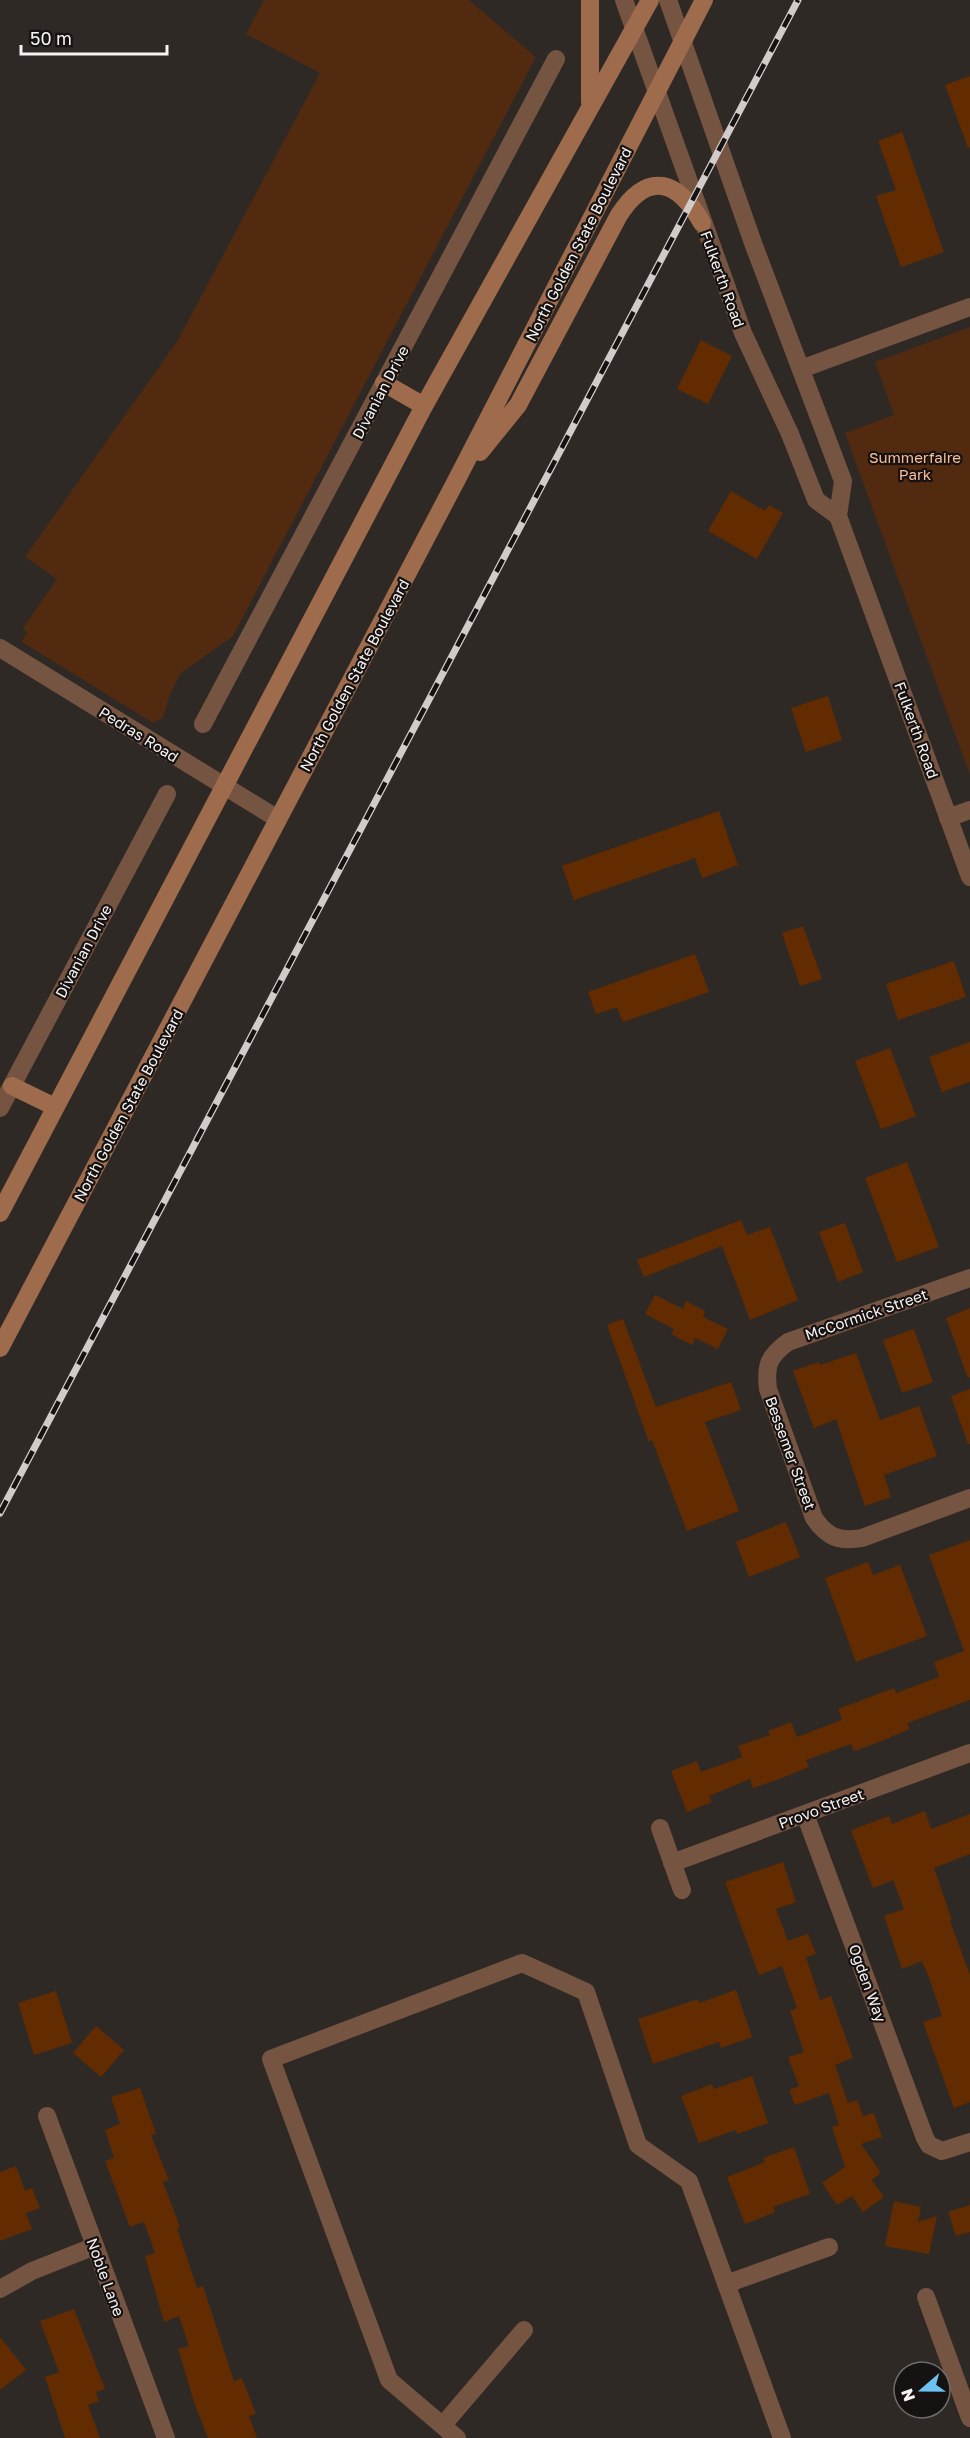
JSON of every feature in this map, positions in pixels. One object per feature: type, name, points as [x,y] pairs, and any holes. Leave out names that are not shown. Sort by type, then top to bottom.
[{"type":"main road","points":[[590,0],[590,103]]},
{"type":"main road","points":[[0,1213],[424,406],[590,103],[650,0]]},
{"type":"main road","name":"North Golden State Boulevard","points":[[0,1348],[456,481],[704,0]]},
{"type":"main road","points":[[456,481],[518,405],[619,215],[628,203],[646,188],[662,184],[675,189],[686,199],[702,223]]},
{"type":"main road","points":[[384,383],[424,406]]},
{"type":"main road","points":[[12,1086],[56,1107]]},
{"type":"street","name":"Fulkerth Road","points":[[624,0],[743,333],[790,434],[816,500],[838,516]]},
{"type":"street","name":"Fulkerth Road","points":[[668,0],[749,232],[843,481],[838,516],[970,877]]},
{"type":"street","name":"Divanian Drive","points":[[203,724],[556,59]]},
{"type":"street","points":[[801,369],[970,307]]},
{"type":"street","name":"Pedras Road","points":[[0,648],[278,819]]},
{"type":"street","name":"Divanian Drive","points":[[0,1108],[167,794]]},
{"type":"street","points":[[948,818],[970,810]]},
{"type":"street","name":"McCormick Street","points":[[769,1361],[776,1351],[788,1342],[970,1278]]},
{"type":"street","name":"Bessemer Street","points":[[769,1361],[766,1374],[768,1389],[810,1507],[822,1530],[834,1538],[848,1540],[861,1538],[970,1498]]},
{"type":"street","name":"Provo Street","points":[[672,1863],[970,1754]]},
{"type":"street","name":"Ogden Way","points":[[805,1814],[925,2138],[935,2149],[942,2151],[970,2142]]},
{"type":"street","points":[[660,1828],[682,1890]]},
{"type":"street","points":[[457,2438],[389,2380],[271,2059],[522,1963],[586,1992],[638,2145],[689,2181],[782,2438]]},
{"type":"street","name":"Noble Lane","points":[[47,2116],[166,2438]]},
{"type":"street","points":[[0,2289],[32,2271],[95,2246]]},
{"type":"street","points":[[726,2284],[829,2247]]},
{"type":"street","points":[[926,2297],[970,2418]]},
{"type":"street","points":[[443,2425],[524,2330]]},
{"type":"green space","points":[[264,0],[469,0],[536,57],[233,636],[181,673],[170,694],[163,718],[153,723],[22,642],[27,632],[23,628],[57,579],[25,557],[178,340],[320,73],[246,34]]},
{"type":"green space","name":"Summerfaire Park","points":[[970,327],[970,775],[845,433],[894,415],[875,362]]},
{"type":"building","points":[[970,76],[970,147],[968,148],[945,85]]},
{"type":"building","points":[[902,132],[944,252],[901,267],[876,196],[896,190],[878,141]]},
{"type":"building","points":[[701,340],[732,356],[708,404],[677,389]]},
{"type":"building","points":[[731,491],[765,511],[769,505],[783,513],[757,559],[708,531]]},
{"type":"building","points":[[828,696],[842,740],[806,752],[791,708]]},
{"type":"building","points":[[719,811],[738,865],[702,878],[695,858],[574,900],[562,866]]},
{"type":"building","points":[[803,926],[822,979],[800,986],[782,933]]},
{"type":"building","points":[[695,954],[709,992],[623,1022],[617,1007],[596,1014],[588,992]]},
{"type":"building","points":[[954,961],[966,997],[898,1020],[886,984]]},
{"type":"building","points":[[970,1042],[970,1082],[942,1092],[929,1057]]},
{"type":"building","points":[[890,1048],[916,1116],[881,1129],[855,1061]]},
{"type":"building","points":[[907,1162],[939,1247],[897,1262],[865,1178]]},
{"type":"building","points":[[741,1220],[747,1235],[770,1227],[798,1300],[750,1320],[722,1246],[644,1277],[637,1260]]},
{"type":"building","points":[[845,1223],[863,1272],[838,1282],[819,1232]]},
{"type":"building","points":[[655,1295],[683,1309],[686,1301],[705,1311],[703,1317],[728,1329],[718,1349],[695,1338],[692,1345],[671,1334],[674,1329],[645,1314]]},
{"type":"building","points":[[970,1308],[970,1377],[968,1378],[946,1318]]},
{"type":"building","points":[[623,1319],[656,1407],[731,1382],[741,1410],[705,1422],[739,1511],[687,1531],[652,1440],[649,1442],[607,1325]]},
{"type":"building","points":[[914,1329],[933,1382],[902,1393],[883,1340]]},
{"type":"building","points":[[856,1353],[880,1420],[919,1406],[937,1456],[884,1475],[891,1497],[865,1506],[836,1419],[814,1428],[793,1371]]},
{"type":"building","points":[[970,1389],[970,1444],[968,1444],[951,1396]]},
{"type":"building","points":[[786,1522],[800,1557],[749,1577],[736,1542]]},
{"type":"building","points":[[970,1540],[970,1700],[907,1723],[910,1729],[874,1744],[854,1751],[851,1744],[806,1760],[809,1767],[777,1780],[753,1788],[750,1779],[709,1796],[712,1802],[687,1812],[671,1771],[697,1761],[701,1772],[742,1757],[738,1746],[770,1735],[768,1731],[791,1722],[797,1737],[842,1720],[838,1709],[894,1688],[896,1693],[939,1677],[934,1662],[964,1651],[929,1555]]},
{"type":"building","points":[[868,1562],[873,1575],[900,1565],[927,1636],[856,1662],[825,1578]]},
{"type":"building","points":[[925,1811],[931,1829],[970,1814],[970,1854],[934,1868],[970,1975],[970,2102],[954,2108],[923,2022],[942,2016],[930,1980],[922,1961],[902,1969],[884,1916],[904,1909],[893,1880],[873,1888],[851,1830],[889,1816],[892,1824]]},
{"type":"building","points":[[783,1862],[796,1902],[776,1909],[788,1941],[808,1934],[816,1954],[806,1957],[820,2000],[831,1996],[853,2058],[835,2065],[848,2103],[857,2100],[863,2116],[874,2113],[882,2137],[861,2144],[881,2173],[872,2180],[884,2197],[863,2212],[852,2196],[837,2205],[822,2183],[845,2167],[832,2127],[839,2125],[829,2093],[795,2105],[789,2090],[799,2086],[788,2057],[804,2052],[790,2011],[797,2008],[782,1966],[759,1975],[725,1882]]},
{"type":"building","points":[[736,1990],[752,2037],[721,2048],[719,2042],[653,2064],[638,2019],[698,1999],[699,2003]]},
{"type":"building","points":[[56,1991],[72,2043],[34,2055],[18,2003]]},
{"type":"building","points":[[96,2026],[124,2050],[101,2077],[73,2053]]},
{"type":"building","points":[[752,2076],[768,2123],[737,2134],[736,2130],[699,2143],[681,2096],[712,2084],[714,2089]]},
{"type":"building","points":[[140,2088],[156,2134],[151,2135],[169,2180],[163,2182],[180,2227],[177,2228],[197,2288],[203,2286],[234,2381],[242,2378],[256,2414],[249,2416],[257,2438],[208,2438],[178,2349],[189,2346],[179,2316],[164,2322],[145,2256],[155,2253],[144,2222],[130,2227],[105,2161],[114,2158],[105,2130],[120,2124],[111,2097]]},
{"type":"building","points":[[794,2147],[810,2194],[773,2207],[775,2212],[745,2224],[727,2177],[765,2162],[763,2158]]},
{"type":"building","points":[[16,2166],[25,2191],[32,2188],[40,2208],[26,2213],[32,2229],[0,2241],[0,2172]]},
{"type":"building","points":[[894,2201],[921,2207],[918,2222],[937,2216],[929,2254],[885,2246]]},
{"type":"building","points":[[970,2205],[970,2232],[956,2236],[948,2212]]},
{"type":"building","points":[[74,2309],[105,2389],[96,2392],[99,2401],[88,2405],[100,2438],[65,2438],[45,2377],[59,2372],[40,2321]]},
{"type":"building","points":[[0,2337],[26,2370],[0,2390]]},
{"type":"railway","points":[[0,1513],[798,0]]}]
